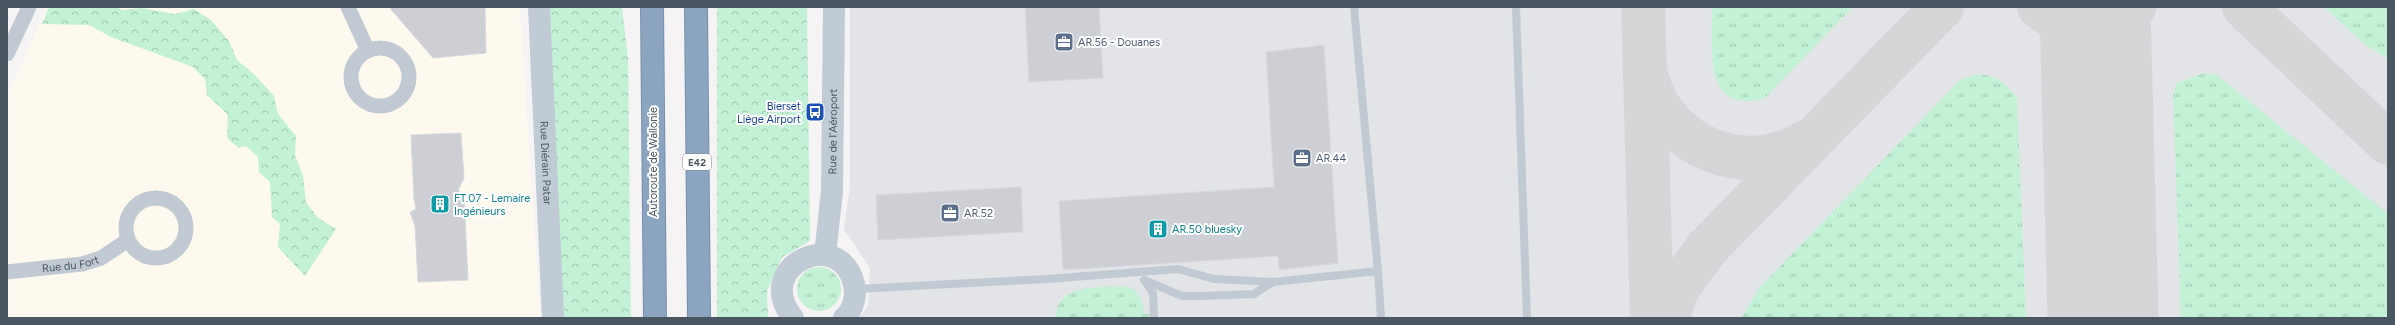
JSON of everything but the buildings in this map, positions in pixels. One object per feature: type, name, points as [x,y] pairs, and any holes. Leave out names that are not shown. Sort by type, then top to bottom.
[{"type":"highway","name":"Autoroute de Wallonie","points":[[652,7],[654,318]]},
{"type":"highway","name":"E42","points":[[696,7],[699,318]]},
{"type":"street","points":[[7,54],[29,7]]},
{"type":"street","points":[[348,7],[368,51]]},
{"type":"street","name":"Rue Diérain Patar","points":[[539,7],[553,318]]},
{"type":"street","name":"Rue de l'Aéroport","points":[[825,255],[832,191],[834,7]]},
{"type":"street","name":"Rue du Fort","points":[[7,272],[82,264],[101,258],[128,240]]},
{"type":"street","points":[[793,318],[786,309],[782,296],[782,282],[788,270],[798,261],[811,255],[825,255],[836,259],[846,266],[853,277],[856,289],[852,308],[844,318]]},
{"type":"lane","points":[[1354,7],[1381,318]]},
{"type":"lane","points":[[1516,7],[1527,318]]},
{"type":"lane","points":[[856,289],[1047,279],[1178,269],[1214,280],[1273,282],[1378,271]]},
{"type":"lane","points":[[1129,272],[1182,296],[1208,297],[1254,294],[1273,282]]},
{"type":"lane","points":[[1144,280],[1153,293],[1154,318]]},
{"type":"shaded area","points":[[48,7],[520,7],[540,318],[7,318],[7,95]]},
{"type":"shaded area","points":[[850,7],[2388,7],[2388,318],[859,318],[868,306],[870,268],[844,229],[850,185]]},
{"type":"green space","points":[[49,7],[115,7],[123,10],[142,8],[175,14],[194,9],[211,20],[229,41],[237,60],[255,75],[274,96],[278,114],[296,136],[295,155],[303,176],[306,202],[317,217],[336,229],[305,276],[278,247],[280,224],[272,217],[270,182],[259,172],[258,157],[246,146],[239,148],[227,138],[228,115],[207,95],[205,79],[193,67],[111,37],[89,25],[42,24]]},
{"type":"green space","points":[[548,7],[622,7],[628,58],[631,318],[562,318]]},
{"type":"green space","points":[[717,7],[807,7],[810,241],[782,257],[767,291],[768,318],[717,318]]},
{"type":"green space","points":[[1712,7],[1853,7],[1765,98],[1744,101],[1730,97],[1720,88],[1715,75],[1712,59]]},
{"type":"green space","points":[[2324,7],[2388,7],[2388,59],[2363,43]]},
{"type":"green space","points":[[2204,73],[2217,75],[2388,214],[2388,318],[2181,318],[2173,94],[2177,83]]},
{"type":"green space","points":[[1978,74],[1990,76],[2000,81],[2009,88],[2017,98],[2026,318],[1741,318],[1760,287],[1960,80]]},
{"type":"green space","points":[[823,267],[828,268],[835,273],[840,280],[840,298],[835,305],[828,310],[815,311],[810,310],[803,305],[798,298],[797,285],[798,280],[803,273],[810,268]]},
{"type":"green space","points":[[1127,286],[1138,294],[1142,301],[1144,314],[1149,314],[1149,318],[1056,318],[1058,306],[1064,298],[1072,293],[1082,289]]},
{"type":"taxiway","points":[[1643,7],[1652,318]]},
{"type":"taxiway","points":[[1667,318],[1678,288],[1707,248],[1942,7]]},
{"type":"taxiway","points":[[2039,7],[2058,21],[2079,45],[2096,75]]},
{"type":"taxiway","points":[[2096,75],[2110,38],[2134,7]]},
{"type":"taxiway","points":[[2244,7],[2388,143]]},
{"type":"taxiway","points":[[1647,78],[1657,103],[1672,123],[1691,139],[1712,151],[1736,157],[1761,157],[1785,152],[1809,140]]},
{"type":"runway","points":[[2095,7],[2103,318]]},
{"type":"place","name":"AR.56 - Douanes","points":[[1064,42]]},
{"type":"place","name":"Bierset Liège Airport","points":[[815,112]]},
{"type":"place","name":"AR.44","points":[[1302,158]]},
{"type":"place","name":"FT.07 - Lemaire Ingénieurs","points":[[440,204]]},
{"type":"place","name":"AR.52","points":[[950,213]]},
{"type":"place","name":"AR.50 bluesky","points":[[1158,229]]}]
